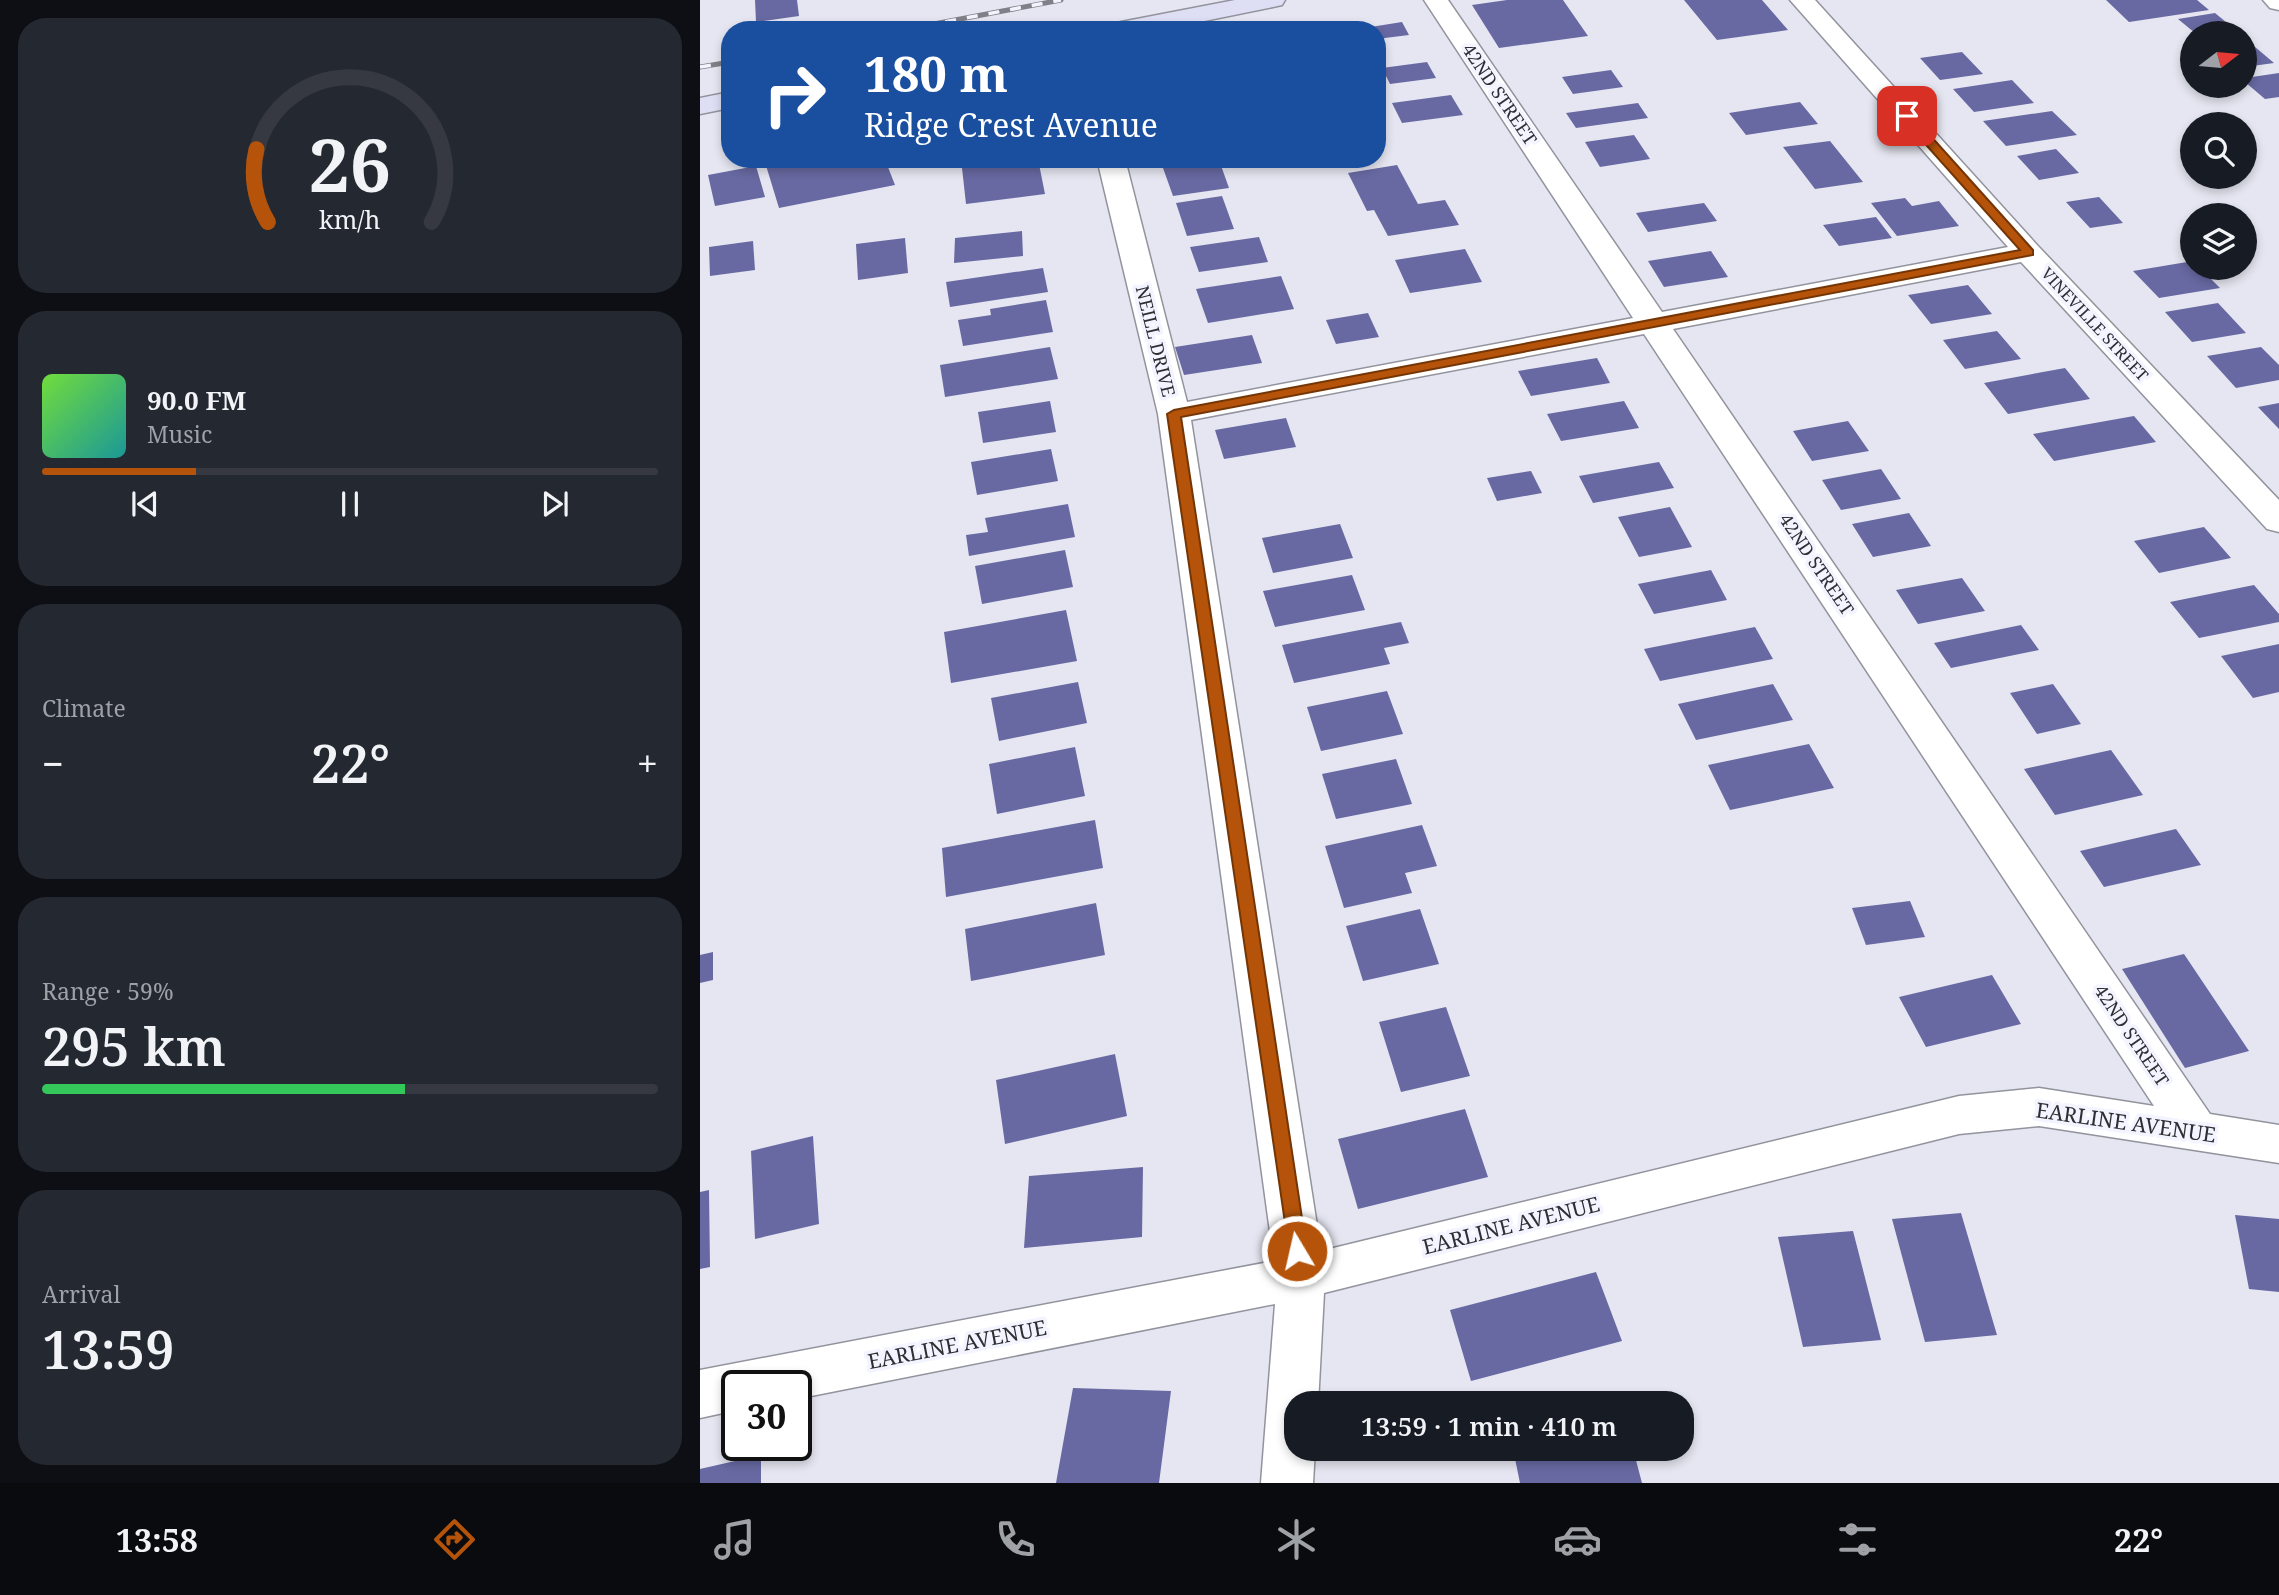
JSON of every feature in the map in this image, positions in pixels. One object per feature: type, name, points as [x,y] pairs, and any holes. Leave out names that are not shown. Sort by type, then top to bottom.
[{"type":"main road","points":[[1167,21],[1273,0]]},
{"type":"main road","points":[[700,106],[721,102]]},
{"type":"street","name":"42ND STREET","points":[[1436,0],[2195,1130]]},
{"type":"street","name":"VINEVILLE STREET","points":[[1802,0],[2028,252],[2279,521]]},
{"type":"street","points":[[2275,0],[2279,3]]},
{"type":"street","name":"NEILL DRIVE","points":[[1113,168],[1174,414],[1301,1277],[1287,1483]]},
{"type":"street","points":[[1174,414],[2028,252]]},
{"type":"street","name":"EARLINE AVENUE","points":[[812,1373],[1301,1277],[1959,1115],[2039,1107],[2279,1144]]},
{"type":"street","points":[[700,1395],[721,1390]]},
{"type":"building","points":[[755,0],[797,0],[799,16],[756,21]]},
{"type":"building","points":[[1507,0],[1563,0],[1588,36],[1499,48],[1472,5]]},
{"type":"building","points":[[1684,0],[1762,0],[1788,30],[1717,40]]},
{"type":"building","points":[[2106,0],[2197,0],[2209,10],[2129,22]]},
{"type":"building","points":[[2215,13],[2225,21],[2180,21],[2178,19]]},
{"type":"building","points":[[1402,22],[1409,35],[1386,38],[1386,25]]},
{"type":"building","points":[[2258,49],[2274,63],[2258,65]]},
{"type":"building","points":[[1962,52],[1983,74],[1940,80],[1920,58]]},
{"type":"building","points":[[1427,62],[1436,78],[1390,84],[1386,67]]},
{"type":"building","points":[[1611,70],[1623,87],[1573,94],[1562,77]]},
{"type":"building","points":[[2279,73],[2279,97],[2265,99],[2258,93],[2258,76]]},
{"type":"building","points":[[2012,80],[2034,103],[1974,112],[1953,89]]},
{"type":"building","points":[[1451,95],[1463,115],[1402,123],[1392,103]]},
{"type":"building","points":[[1800,102],[1818,124],[1746,135],[1729,113]]},
{"type":"building","points":[[1638,103],[1648,118],[1576,128],[1566,113]]},
{"type":"building","points":[[2052,111],[2077,135],[2006,146],[1983,121]]},
{"type":"building","points":[[1634,135],[1650,159],[1600,167],[1585,142]]},
{"type":"building","points":[[1830,141],[1863,182],[1815,189],[1783,147]]},
{"type":"building","points":[[2056,149],[2079,173],[2039,180],[2017,156]]},
{"type":"building","points":[[1397,165],[1418,204],[1445,200],[1459,225],[1388,236],[1374,210],[1367,211],[1348,173]]},
{"type":"building","points":[[757,168],[765,197],[715,206],[708,175]]},
{"type":"building","points":[[767,168],[888,168],[895,185],[779,208]]},
{"type":"building","points":[[962,168],[1040,168],[1045,194],[966,204]]},
{"type":"building","points":[[1163,168],[1222,168],[1229,188],[1173,196]]},
{"type":"building","points":[[1222,196],[1234,229],[1187,236],[1176,203]]},
{"type":"building","points":[[2099,197],[2123,223],[2090,228],[2066,202]]},
{"type":"building","points":[[1905,198],[1912,206],[1939,201],[1959,226],[1897,236],[1871,203]]},
{"type":"building","points":[[1704,203],[1717,221],[1648,232],[1636,213]]},
{"type":"building","points":[[1876,217],[1892,238],[1839,246],[1823,225]]},
{"type":"building","points":[[1022,231],[1023,256],[954,263],[955,238]]},
{"type":"building","points":[[1259,237],[1268,262],[1199,272],[1190,247]]},
{"type":"building","points":[[905,238],[908,273],[858,280],[856,244]]},
{"type":"building","points":[[753,241],[755,270],[710,276],[709,247]]},
{"type":"building","points":[[1465,249],[1482,282],[1410,293],[1395,260]]},
{"type":"building","points":[[1711,251],[1728,277],[1664,287],[1648,261]]},
{"type":"building","points":[[2180,263],[2180,280],[2212,280],[2220,288],[2159,298],[2133,271]]},
{"type":"building","points":[[1043,268],[1048,292],[950,307],[946,282]]},
{"type":"building","points":[[1281,276],[1294,309],[1208,323],[1196,289]]},
{"type":"building","points":[[1968,285],[1992,314],[1931,324],[1908,295]]},
{"type":"building","points":[[1046,300],[1053,332],[963,346],[958,320],[991,315],[990,309]]},
{"type":"building","points":[[2218,303],[2246,333],[2192,342],[2165,312]]},
{"type":"building","points":[[1368,313],[1379,337],[1336,344],[1326,320]]},
{"type":"building","points":[[1997,331],[2021,359],[1965,369],[1943,340]]},
{"type":"building","points":[[1252,335],[1262,363],[1184,375],[1175,347]]},
{"type":"building","points":[[1050,347],[1058,379],[945,397],[940,365]]},
{"type":"building","points":[[2261,347],[2279,365],[2279,380],[2236,388],[2207,356]]},
{"type":"building","points":[[1597,358],[1610,383],[1531,396],[1518,371]]},
{"type":"building","points":[[2065,368],[2090,399],[2008,414],[1984,383]]},
{"type":"building","points":[[1050,401],[1056,432],[983,443],[978,412]]},
{"type":"building","points":[[1624,401],[1639,428],[1561,441],[1547,414]]},
{"type":"building","points":[[2279,403],[2279,429],[2258,407]]},
{"type":"building","points":[[2134,416],[2156,442],[2054,461],[2033,434]]},
{"type":"building","points":[[1286,418],[1296,447],[1224,459],[1215,430]]},
{"type":"building","points":[[1848,421],[1869,451],[1812,461],[1793,431]]},
{"type":"building","points":[[1051,449],[1058,481],[977,495],[971,462]]},
{"type":"building","points":[[1659,462],[1674,488],[1593,503],[1579,476]]},
{"type":"building","points":[[1881,469],[1901,499],[1841,510],[1822,480]]},
{"type":"building","points":[[1531,471],[1542,493],[1497,501],[1487,478]]},
{"type":"building","points":[[1068,504],[1075,537],[969,556],[966,535],[988,532],[985,518]]},
{"type":"building","points":[[1670,507],[1692,547],[1639,557],[1618,517]]},
{"type":"building","points":[[1909,513],[1931,546],[1873,557],[1852,524]]},
{"type":"building","points":[[1340,524],[1353,558],[1273,573],[1262,538]]},
{"type":"building","points":[[2204,527],[2231,558],[2159,573],[2134,541]]},
{"type":"building","points":[[1065,550],[1073,587],[982,604],[975,566]]},
{"type":"building","points":[[1711,570],[1727,600],[1654,614],[1638,584]]},
{"type":"building","points":[[1352,575],[1365,610],[1275,627],[1263,591]]},
{"type":"building","points":[[1962,578],[1985,611],[1918,624],[1896,590]]},
{"type":"building","points":[[2254,585],[2279,614],[2279,622],[2199,638],[2170,602]]},
{"type":"building","points":[[1066,610],[1077,661],[951,683],[944,632]]},
{"type":"building","points":[[1401,622],[1409,643],[1384,648],[1390,664],[1294,683],[1282,645]]},
{"type":"building","points":[[2021,625],[2039,650],[1951,668],[1934,643]]},
{"type":"building","points":[[1755,627],[1773,659],[1660,681],[1644,649]]},
{"type":"building","points":[[2279,644],[2279,692],[2253,698],[2221,656]]},
{"type":"building","points":[[1078,682],[1087,723],[999,741],[991,698]]},
{"type":"building","points":[[1773,684],[1793,720],[1696,740],[1678,704]]},
{"type":"building","points":[[2053,684],[2081,724],[2037,734],[2010,693]]},
{"type":"building","points":[[1387,691],[1403,734],[1321,751],[1307,707]]},
{"type":"building","points":[[1809,744],[1834,788],[1730,810],[1708,765]]},
{"type":"building","points":[[1075,747],[1085,796],[997,814],[989,764]]},
{"type":"building","points":[[2111,750],[2143,795],[2055,815],[2024,769]]},
{"type":"building","points":[[1396,759],[1412,804],[1336,819],[1322,774]]},
{"type":"building","points":[[1095,820],[1103,868],[946,897],[942,848]]},
{"type":"building","points":[[1422,825],[1437,866],[1405,873],[1412,893],[1344,908],[1325,846]]},
{"type":"building","points":[[2176,829],[2201,865],[2104,887],[2080,851]]},
{"type":"building","points":[[1910,901],[1925,937],[1866,945],[1852,908]]},
{"type":"building","points":[[1096,903],[1105,955],[971,981],[965,929]]},
{"type":"building","points":[[1420,909],[1439,964],[1363,981],[1346,926]]},
{"type":"building","points":[[713,952],[713,980],[700,983],[700,955]]},
{"type":"building","points":[[2184,954],[2249,1051],[2185,1068],[2122,969]]},
{"type":"building","points":[[1992,975],[2021,1024],[1926,1047],[1899,997]]},
{"type":"building","points":[[1446,1007],[1470,1076],[1401,1092],[1379,1022]]},
{"type":"building","points":[[1115,1054],[1127,1116],[1005,1144],[996,1080]]},
{"type":"building","points":[[1465,1109],[1488,1177],[1358,1209],[1338,1139]]},
{"type":"building","points":[[813,1136],[819,1224],[755,1239],[751,1151]]},
{"type":"building","points":[[1143,1167],[1142,1237],[1024,1248],[1029,1176]]},
{"type":"building","points":[[709,1190],[710,1267],[700,1269],[700,1192]]},
{"type":"building","points":[[1961,1213],[1997,1335],[1925,1342],[1892,1219]]},
{"type":"building","points":[[2235,1215],[2279,1219],[2279,1292],[2249,1289]]},
{"type":"building","points":[[1853,1231],[1881,1340],[1803,1347],[1778,1237]]},
{"type":"building","points":[[1596,1272],[1622,1341],[1471,1381],[1450,1310]]},
{"type":"building","points":[[1073,1388],[1171,1391],[1159,1483],[1056,1483]]},
{"type":"building","points":[[735,1461],[761,1461],[761,1483],[700,1483],[700,1469]]},
{"type":"building","points":[[1515,1461],[1636,1461],[1642,1483],[1520,1483]]},
{"type":"railway","points":[[950,21],[1061,0]]},
{"type":"railway","points":[[700,67],[721,64]]},
{"type":"route","points":[[1297,1251],[1228,798],[1174,414],[2028,252],[1907,116]]}]
